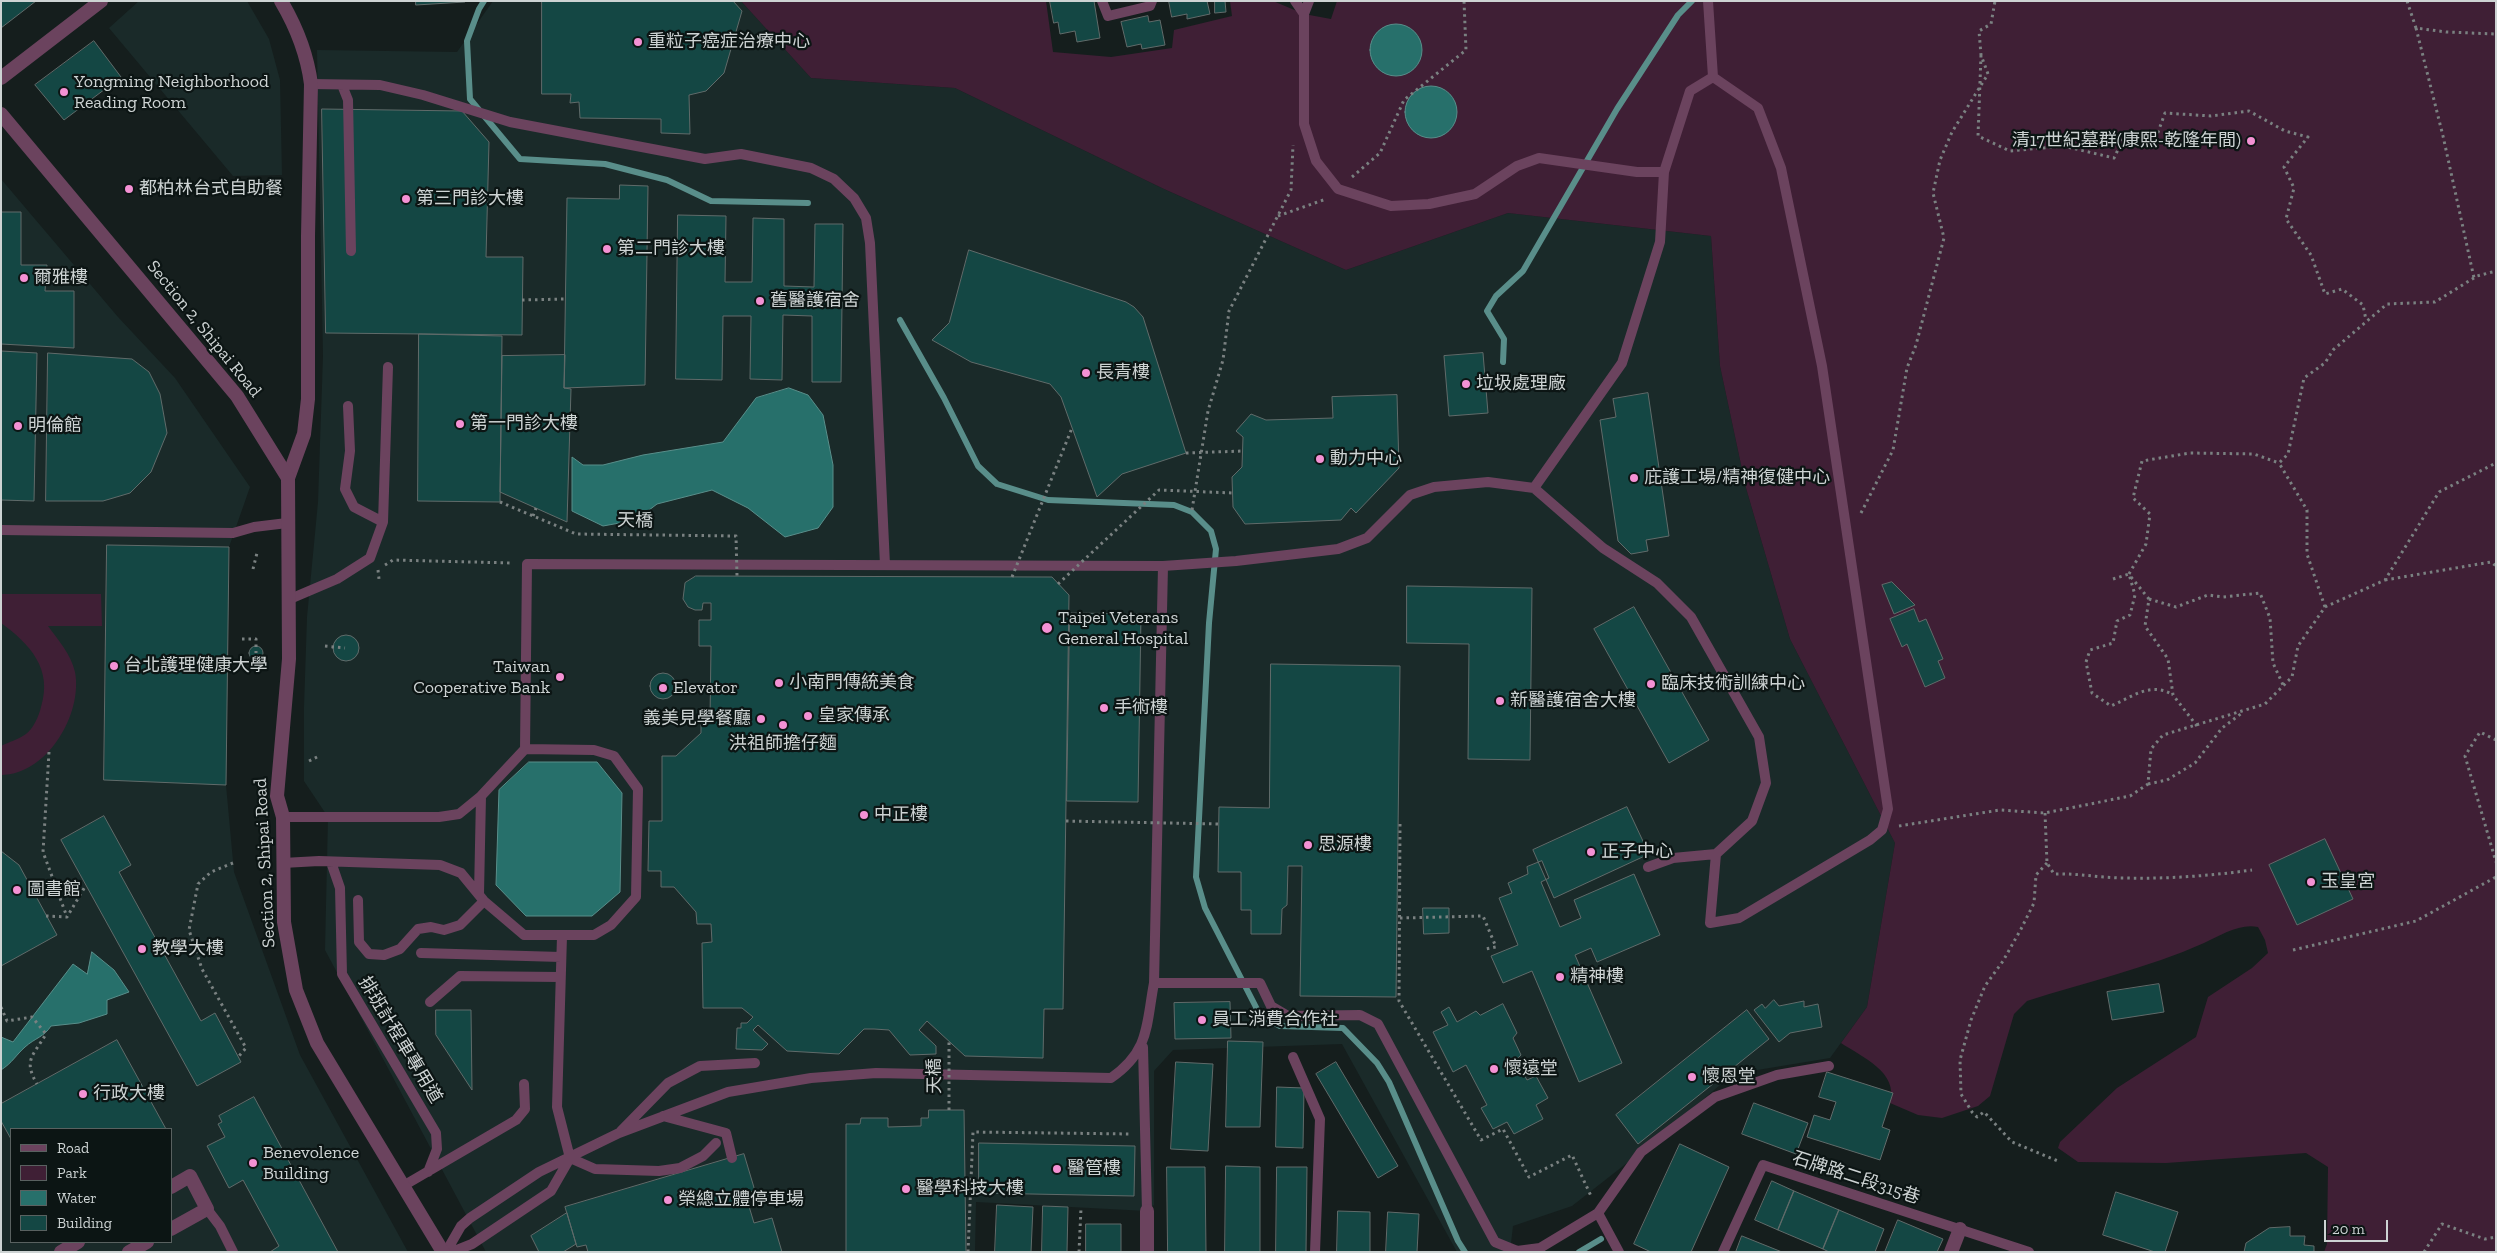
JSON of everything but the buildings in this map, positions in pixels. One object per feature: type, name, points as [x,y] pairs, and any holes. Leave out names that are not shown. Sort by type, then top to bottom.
[{"type":"street","points":[[1,78],[101,1]]},
{"type":"street","points":[[282,1],[297,30],[308,61],[312,84],[308,236],[308,400],[304,434],[288,478]]},
{"type":"street","name":"Section 2, Shipai Road","points":[[1,114],[237,396],[288,478],[289,659],[277,796],[282,817],[284,922],[296,990],[317,1043],[444,1252]]},
{"type":"street","points":[[172,1186],[190,1176],[207,1209],[172,1228]]},
{"type":"street","points":[[1147,1211],[1147,1252]]},
{"type":"street","points":[[1951,1252],[1960,1229]]},
{"type":"street","points":[[61,1252],[76,1243]]},
{"type":"street","points":[[129,1252],[145,1243]]},
{"type":"lane","points":[[1102,1],[1108,16],[1150,6],[1152,1]]},
{"type":"lane","points":[[1295,1],[1304,14]]},
{"type":"lane","points":[[1309,1],[1304,14],[1304,124],[1316,161],[1338,189],[1391,206],[1429,204],[1475,194],[1517,166],[1539,158],[1637,172],[1664,172]]},
{"type":"lane","points":[[1708,1],[1713,77]]},
{"type":"lane","points":[[1534,488],[1622,363],[1660,242],[1664,172],[1690,91],[1713,77]]},
{"type":"lane","points":[[1713,77],[1758,108],[1781,168],[1822,366],[1846,540],[1888,809],[1882,830],[1870,840],[1739,918],[1710,923],[1716,854]]},
{"type":"lane","points":[[312,84],[380,85],[423,95],[510,122],[705,159],[741,154],[811,168],[834,179],[854,198],[866,218],[870,243],[885,565]]},
{"type":"lane","points":[[342,85],[348,100],[351,251]]},
{"type":"lane","points":[[290,599],[337,579],[370,558],[383,522],[388,366]]},
{"type":"lane","points":[[348,406],[350,452],[345,489],[354,507],[383,522]]},
{"type":"lane","points":[[282,817],[439,817],[459,814],[481,796],[526,750],[527,564],[1163,566],[1201,564],[1338,550],[1366,538],[1410,495],[1434,487],[1488,482],[1534,488],[1603,548],[1658,582],[1691,617],[1759,737],[1766,782],[1752,821],[1716,854],[1673,858],[1648,867]]},
{"type":"lane","points":[[1,530],[233,533],[254,526],[287,524]]},
{"type":"lane","points":[[1147,1211],[1143,1047],[1154,983],[1163,566]]},
{"type":"lane","points":[[283,863],[331,862],[440,865],[461,873],[482,898],[524,935],[594,935],[610,925],[636,897],[638,789],[614,756],[594,750],[526,750]]},
{"type":"lane","points":[[358,900],[359,942],[369,954],[384,955],[400,949],[418,929],[444,930],[460,924],[482,898],[481,796]]},
{"type":"lane","name":"排班計程車專用道","points":[[331,862],[340,888],[342,974],[436,1133],[437,1149],[428,1172]]},
{"type":"lane","points":[[452,1252],[472,1244],[551,1191],[570,1158],[557,1107],[562,936]]},
{"type":"lane","points":[[421,953],[560,958]]},
{"type":"lane","points":[[430,1002],[460,976],[560,978]]},
{"type":"lane","points":[[1154,983],[1260,983],[1271,1006],[1288,1016],[1360,1015],[1378,1024],[1495,1242],[1517,1251],[1540,1248],[1598,1213],[1641,1152],[1715,1097],[1777,1075],[1829,1066]]},
{"type":"lane","points":[[444,1252],[461,1226],[470,1218],[539,1172],[619,1133],[728,1092],[820,1077],[876,1073],[1112,1078],[1126,1068],[1143,1047]]},
{"type":"lane","points":[[1293,1057],[1320,1119],[1315,1252]]},
{"type":"lane","points":[[619,1133],[668,1083],[700,1066],[755,1063]]},
{"type":"lane","points":[[403,1186],[516,1120],[525,1109],[524,1084]]},
{"type":"lane","points":[[662,1116],[726,1133],[732,1158]]},
{"type":"lane","points":[[570,1158],[595,1169],[659,1171],[680,1168],[704,1156],[716,1143]]},
{"type":"lane","name":"石牌路二段315巷","points":[[1723,1252],[1763,1165],[2029,1252]]},
{"type":"lane","points":[[207,1209],[220,1226],[233,1252]]},
{"type":"lane","points":[[1598,1213],[1619,1252]]},
{"type":"path","points":[[1338,189],[1380,153],[1404,100],[1466,50],[1464,1]]},
{"type":"path","points":[[1995,1],[1991,24],[1979,31],[1981,55],[1978,136],[2010,151],[2063,146],[2114,158],[2123,139],[2157,134],[2165,113],[2212,116],[2249,111],[2285,131],[2308,136],[2284,167],[2294,188],[2286,219],[2311,255],[2326,294],[2342,289],[2363,306],[2366,320]]},
{"type":"path","points":[[2407,1],[2416,28],[2443,136],[2474,278]]},
{"type":"path","points":[[2416,28],[2446,32],[2496,34]]},
{"type":"path","points":[[1846,540],[1893,450],[1907,368],[1916,345],[1944,238],[1933,192],[1940,160],[1952,132],[1988,74],[1981,55]]},
{"type":"path","points":[[1192,510],[1208,411],[1223,360],[1229,311],[1291,190],[1294,136]]},
{"type":"path","points":[[1278,216],[1321,200],[1358,196]]},
{"type":"path","points":[[2279,463],[2288,454],[2304,378],[2325,364],[2333,350],[2366,320],[2387,304],[2435,302],[2474,278],[2496,271]]},
{"type":"path","points":[[522,300],[566,299]]},
{"type":"path","points":[[1012,577],[1072,428]]},
{"type":"path","points":[[1186,453],[1243,451]]},
{"type":"path","points":[[2113,579],[2128,573],[2146,544],[2150,514],[2133,498],[2142,461],[2190,453],[2254,454],[2279,463],[2308,510],[2307,554],[2326,608]]},
{"type":"path","points":[[2384,580],[2439,492],[2496,463]]},
{"type":"path","points":[[1058,584],[1159,490],[1233,493]]},
{"type":"path","name":"天橋","points":[[500,502],[576,534],[736,536],[737,576]]},
{"type":"path","points":[[533,516],[536,508]]},
{"type":"path","points":[[252,569],[257,553]]},
{"type":"path","points":[[372,573],[394,560],[527,564]]},
{"type":"path","points":[[2148,784],[2151,749],[2163,735],[2265,704],[2284,687],[2292,677],[2298,646],[2326,608],[2384,580],[2491,562],[2496,566]]},
{"type":"path","points":[[378,569],[379,579]]},
{"type":"path","points":[[2128,573],[2149,599],[2176,607],[2208,595],[2223,597],[2260,593],[2270,618],[2273,663],[2284,687]]},
{"type":"path","points":[[2128,573],[2136,594],[2130,615],[2117,621],[2112,643],[2090,650],[2086,662],[2092,693],[2111,706],[2153,688],[2164,690],[2172,695],[2197,726]]},
{"type":"path","points":[[2149,599],[2145,626],[2168,659],[2172,695]]},
{"type":"path","points":[[242,640],[256,639],[256,652]]},
{"type":"path","points":[[325,646],[345,648]]},
{"type":"path","points":[[1882,830],[2000,810],[2044,814],[2130,796],[2148,784],[2167,780],[2195,763],[2222,728],[2245,711]]},
{"type":"path","points":[[2496,740],[2480,732],[2465,756],[2496,862]]},
{"type":"path","points":[[49,752],[43,852],[67,917]]},
{"type":"path","points":[[309,761],[319,756]]},
{"type":"path","points":[[2044,814],[2047,863],[2054,874],[2073,873],[2122,878],[2206,876],[2252,870]]},
{"type":"path","points":[[1066,821],[1218,824]]},
{"type":"path","points":[[1400,824],[1399,1001],[1481,1140],[1503,1129],[1529,1177],[1572,1155],[1598,1213]]},
{"type":"path","points":[[233,863],[211,872],[198,884],[189,930],[202,969],[246,1048],[239,1056]]},
{"type":"path","points":[[2047,863],[2036,875],[2034,904],[2003,961],[1985,986],[1971,1020],[1960,1060],[1962,1094],[1972,1112],[1978,1118],[1984,1112],[2012,1142],[2058,1161]]},
{"type":"path","points":[[2293,950],[2416,921],[2496,876]]},
{"type":"path","points":[[67,917],[86,885]]},
{"type":"path","points":[[46,916],[67,917]]},
{"type":"path","points":[[1400,918],[1483,916],[1496,947],[1486,950]]},
{"type":"path","points":[[1,1007],[7,1021],[32,1017],[46,1034],[30,1062],[29,1070],[37,1084]]},
{"type":"path","name":"天橋","points":[[949,1042],[949,1110]]},
{"type":"path","points":[[968,1252],[973,1132],[1146,1134]]},
{"type":"path","points":[[1079,1252],[1081,1208]]},
{"type":"path","points":[[2424,1252],[2442,1224],[2485,1239],[2496,1237]]},
{"type":"shaded area","points":[[139,1],[247,1],[269,39],[280,80],[282,175],[233,176],[109,28]]},
{"type":"shaded area","name":"Taipei Veterans General Hospital","points":[[493,1],[741,1],[811,78],[955,88],[1164,189],[1346,270],[1508,213],[1711,236],[1720,366],[1746,488],[1790,639],[1895,843],[1867,1007],[1830,1058],[1733,1074],[1641,1152],[1572,1206],[1513,1226],[1510,1252],[1457,1252],[1342,1044],[1173,1050],[1154,1071],[1154,1205],[1147,1211],[976,1202],[975,1252],[486,1252],[325,950],[328,817],[304,781],[304,707],[307,617],[318,502],[323,356],[317,50],[457,52]]},
{"type":"shaded area","name":"台北護理健康大學","points":[[1,179],[118,317],[175,378],[250,487],[229,547],[226,785],[234,872],[300,1055],[408,1252],[1,1252]]},
{"type":"green space","points":[[741,1],[1046,1],[1053,52],[1111,57],[1172,48],[1174,30],[1232,16],[1230,1],[1273,1],[1304,14],[1331,19],[1337,1],[2496,1],[2496,1252],[2324,1252],[2327,1244],[2328,1167],[2306,1153],[2166,1163],[2078,1162],[2058,1148],[2060,1142],[2117,1088],[2196,1037],[2208,997],[2252,968],[2268,953],[2265,940],[2258,927],[2237,928],[2161,960],[2027,1001],[2014,1014],[1990,1096],[1978,1106],[1942,1118],[1918,1115],[1890,1103],[1891,1092],[1884,1074],[1868,1060],[1841,1043],[1867,1007],[1895,843],[1790,639],[1746,488],[1720,366],[1711,236],[1508,213],[1346,270],[1164,189],[955,88],[811,78]],"holes":[[[1417,35],[1421,51],[1370,54],[1373,37]],[[1448,92],[1457,107],[1410,127],[1406,112],[1410,96]]]},
{"type":"green space","points":[[1,594],[101,594],[102,626],[48,626],[64,648],[73,665],[76,688],[73,706],[67,723],[47,753],[33,765],[18,772],[1,775],[1,746],[23,736],[31,729],[41,707],[44,681],[41,669],[30,649],[1,623]]},
{"type":"water","points":[[1396,24],[1406,26],[1414,32],[1420,40],[1422,50],[1420,60],[1414,68],[1406,74],[1396,76],[1386,74],[1378,68],[1372,60],[1370,50],[1372,40],[1378,32],[1386,26]]},
{"type":"water","points":[[1431,86],[1441,88],[1449,94],[1455,102],[1457,112],[1455,122],[1449,130],[1441,136],[1431,138],[1421,136],[1413,130],[1407,122],[1405,112],[1407,102],[1413,94],[1421,88]]},
{"type":"water","points":[[789,388],[808,395],[823,415],[833,465],[833,507],[818,528],[785,537],[748,508],[712,490],[657,504],[636,520],[603,526],[572,511],[572,457],[583,465],[603,465],[643,455],[723,442],[756,398]]},
{"type":"water","points":[[529,762],[597,762],[622,793],[620,892],[592,916],[526,916],[496,885],[499,790]]},
{"type":"water","points":[[92,952],[114,970],[129,992],[107,1000],[107,1014],[79,1023],[51,1026],[1,1070],[1,1037],[13,1042],[73,964],[87,974]]},
{"type":"waterway","points":[[484,1],[467,41],[470,99],[520,159],[605,164],[667,180],[711,201],[808,203]]},
{"type":"waterway","points":[[1503,362],[1504,339],[1487,311],[1496,296],[1523,271],[1617,109],[1678,15],[1692,1]]},
{"type":"waterway","points":[[900,320],[944,398],[978,466],[997,484],[1048,500],[1174,505],[1192,512],[1211,531],[1216,549],[1209,623],[1196,877],[1205,908],[1260,1015],[1280,1026],[1343,1028],[1377,1063],[1389,1082],[1458,1241],[1465,1252]]},
{"type":"waterway","points":[[1579,1252],[1601,1239]]},
{"type":"place","name":"重粒子癌症治療中心","points":[[638,42]]},
{"type":"place","name":"Yongming Neighborhood Reading Room","points":[[64,92]]},
{"type":"place","name":"清17世紀墓群(康熙-乾隆年間)","points":[[2251,141]]},
{"type":"place","name":"都柏林台式自助餐","points":[[129,189]]},
{"type":"place","name":"第三門診大樓","points":[[406,199]]},
{"type":"place","name":"第二門診大樓","points":[[607,249]]},
{"type":"place","name":"爾雅樓","points":[[24,278]]},
{"type":"place","name":"舊醫護宿舍","points":[[760,301]]},
{"type":"place","name":"長青樓","points":[[1086,373]]},
{"type":"place","name":"垃圾處理廠","points":[[1466,384]]},
{"type":"place","name":"第一門診大樓","points":[[460,424]]},
{"type":"place","name":"明倫館","points":[[18,426]]},
{"type":"place","name":"動力中心","points":[[1320,459]]},
{"type":"place","name":"庇護工場/精神復健中心","points":[[1634,478]]},
{"type":"place","name":"Taipei Veterans General Hospital","points":[[1047,628]]},
{"type":"place","name":"台北護理健康大學","points":[[114,666]]},
{"type":"place","name":"Taiwan Cooperative Bank","points":[[560,677]]},
{"type":"place","name":"小南門傳統美食","points":[[779,683]]},
{"type":"place","name":"臨床技術訓練中心","points":[[1651,684]]},
{"type":"place","name":"Elevator","points":[[663,688]]},
{"type":"place","name":"新醫護宿舍大樓","points":[[1500,701]]},
{"type":"place","name":"手術樓","points":[[1104,708]]},
{"type":"place","name":"皇家傳承","points":[[808,716]]},
{"type":"place","name":"義美見學餐廳","points":[[761,719]]},
{"type":"place","name":"洪祖師擔仔麵","points":[[783,725]]},
{"type":"place","name":"中正樓","points":[[864,815]]},
{"type":"place","name":"思源樓","points":[[1308,845]]},
{"type":"place","name":"正子中心","points":[[1591,852]]},
{"type":"place","name":"玉皇宮","points":[[2311,882]]},
{"type":"place","name":"圖書館","points":[[17,890]]},
{"type":"place","name":"教學大樓","points":[[142,949]]},
{"type":"place","name":"精神樓","points":[[1560,977]]},
{"type":"place","name":"員工消費合作社","points":[[1202,1020]]},
{"type":"place","name":"懷遠堂","points":[[1494,1069]]},
{"type":"place","name":"懷恩堂","points":[[1692,1077]]},
{"type":"place","name":"行政大樓","points":[[83,1094]]},
{"type":"place","name":"Benevolence Building","points":[[253,1163]]},
{"type":"place","name":"醫管樓","points":[[1057,1169]]},
{"type":"place","name":"醫學科技大樓","points":[[906,1189]]},
{"type":"place","name":"榮總立體停車場","points":[[668,1200]]}]
